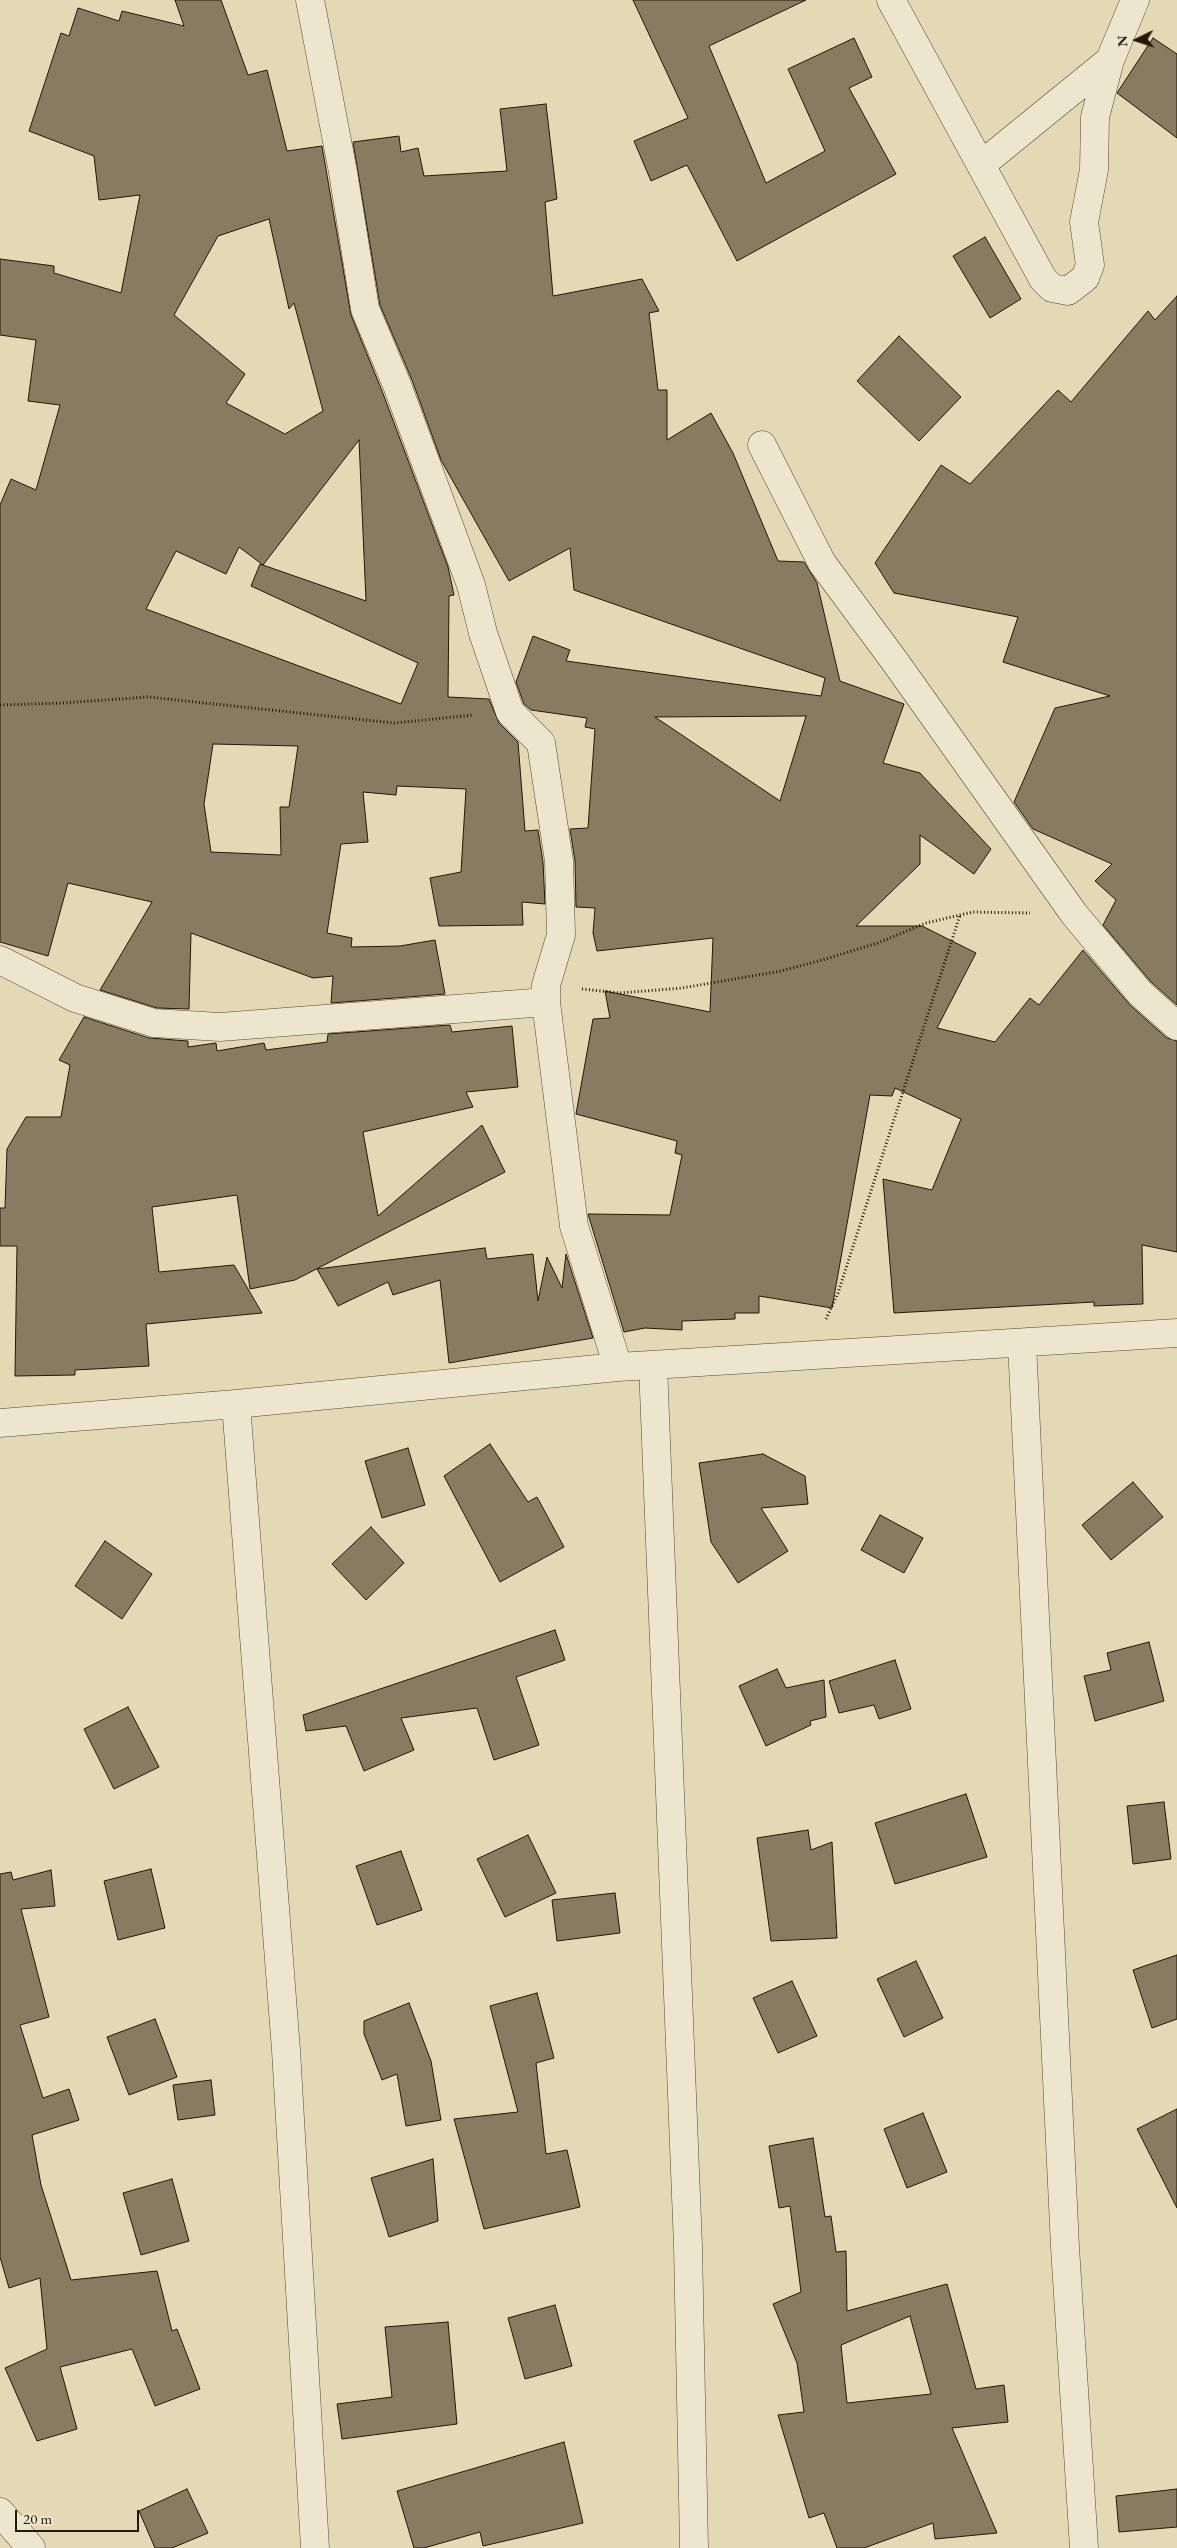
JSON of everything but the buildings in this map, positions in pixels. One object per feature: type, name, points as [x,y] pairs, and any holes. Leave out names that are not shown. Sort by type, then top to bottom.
[{"type":"street","points":[[310,0],[344,172],[366,309],[397,385],[471,585],[483,633],[510,712],[541,743],[559,861],[561,935],[546,994],[574,1226],[618,1367]]},
{"type":"street","points":[[890,0],[1043,279],[1052,288],[1068,291],[1085,278],[1090,265],[1084,222],[1094,170],[1095,117],[1110,60],[1135,0]]},
{"type":"street","points":[[981,165],[1110,60]]},
{"type":"street","points":[[762,445],[822,563],[896,663],[1074,914],[1140,993],[1177,1026]]},
{"type":"street","points":[[0,960],[75,998],[154,1023],[220,1027],[546,994]]},
{"type":"street","points":[[0,1423],[236,1404],[618,1367],[1177,1333]]},
{"type":"street","points":[[1022,1343],[1066,2257],[1084,2548]]},
{"type":"street","points":[[653,1365],[688,2246],[694,2548]]},
{"type":"street","points":[[236,1404],[286,2050],[315,2548]]},
{"type":"street","points":[[0,2512],[31,2548]]},
{"type":"path","points":[[0,705],[148,697],[394,723],[510,712]]},
{"type":"path","points":[[546,994],[620,993],[682,988],[781,971],[878,943],[926,923],[974,912],[1074,914]]},
{"type":"path","points":[[838,1293],[960,915]]}]
